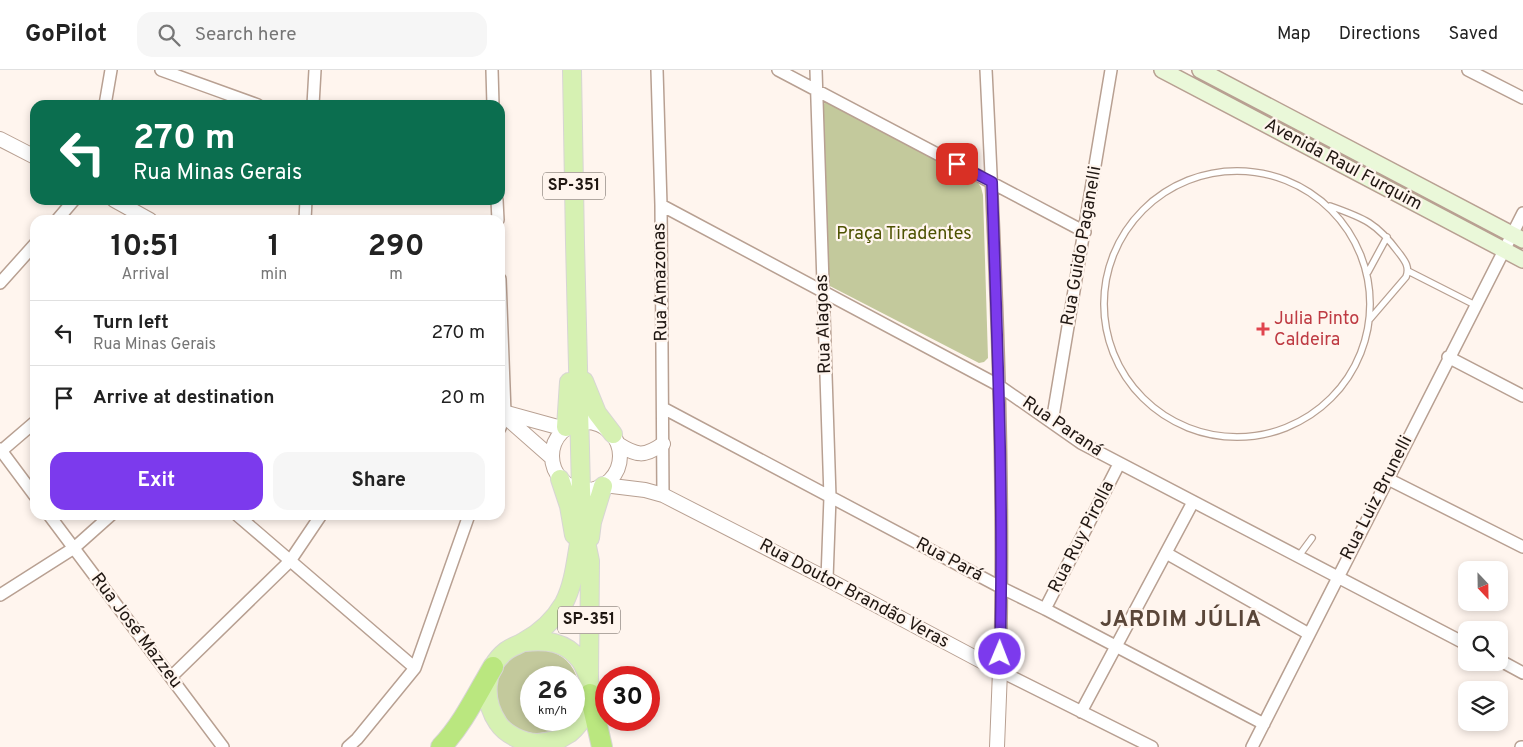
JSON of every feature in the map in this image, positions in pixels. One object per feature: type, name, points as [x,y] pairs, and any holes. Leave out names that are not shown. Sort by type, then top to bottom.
[{"type":"highway","points":[[442,747],[451,737],[493,667]]},
{"type":"highway","points":[[590,686],[602,747]]},
{"type":"main road","points":[[1200,90],[1202,71]]},
{"type":"main road","name":"Avenida Raul Furquim","points":[[1202,71],[1517,237]]},
{"type":"main road","name":"Avenida Raul Furquim","points":[[1171,72],[1200,90],[1523,260]]},
{"type":"main road","name":"SP-351","points":[[500,727],[516,738],[536,743],[553,743],[570,733],[580,722],[587,709],[590,686],[582,561],[581,490],[570,426],[579,356],[576,289],[575,74]]},
{"type":"main road","points":[[1413,202],[1422,187]]},
{"type":"main road","points":[[1439,216],[1448,200]]},
{"type":"main road","points":[[570,426],[576,289]]},
{"type":"main road","points":[[579,356],[582,375],[591,400],[597,413],[616,439]]},
{"type":"main road","points":[[560,479],[569,506],[582,561]]},
{"type":"main road","points":[[582,561],[590,541],[592,522],[604,486]]},
{"type":"main road","name":"SP-351","points":[[493,667],[506,651],[524,642],[547,625],[560,608],[582,561]]},
{"type":"main road","name":"SP-351","points":[[524,642],[545,640],[564,646],[580,660],[590,686]]},
{"type":"main road","points":[[493,667],[488,682],[487,698],[491,713],[509,747]]},
{"type":"street","points":[[106,100],[111,70]]},
{"type":"street","points":[[161,70],[244,100]]},
{"type":"street","points":[[313,100],[315,70]]},
{"type":"street","points":[[492,70],[493,100]]},
{"type":"street","name":"Rua Amazonas","points":[[657,70],[663,495]]},
{"type":"street","points":[[778,70],[1085,232]]},
{"type":"street","name":"Rua Alagoas","points":[[816,70],[830,497],[826,578]]},
{"type":"street","points":[[986,70],[992,182],[1002,588],[997,747]]},
{"type":"street","name":"Rua Guido Paganelli","points":[[1052,422],[1111,70]]},
{"type":"street","points":[[1468,70],[1523,98]]},
{"type":"street","points":[[0,139],[30,154]]},
{"type":"street","points":[[61,215],[70,205]]},
{"type":"street","points":[[123,205],[141,215]]},
{"type":"street","name":"Rua Paraná","points":[[660,205],[998,385],[1081,443],[1119,464],[1458,640]]},
{"type":"street","name":"Rua Luiz Brunelli","points":[[1252,747],[1475,305],[1504,250],[1517,237],[1523,213]]},
{"type":"street","points":[[0,283],[30,250]]},
{"type":"street","points":[[1448,357],[1523,396]]},
{"type":"street","name":"Rua Pará","points":[[663,408],[1002,588],[1046,609],[1264,724]]},
{"type":"street","points":[[505,416],[534,419],[570,426],[592,422],[604,426],[632,452],[653,451],[663,444]]},
{"type":"street","points":[[505,419],[551,457]]},
{"type":"street","points":[[30,426],[0,451],[30,490]]},
{"type":"street","points":[[570,426],[558,435],[551,457],[554,469],[560,479],[574,489],[581,490]]},
{"type":"street","points":[[604,486],[613,478],[619,467],[621,456],[616,439]]},
{"type":"street","name":"Rua Ruy Pirolla","points":[[1046,609],[1119,464]]},
{"type":"street","points":[[1388,478],[1523,547]]},
{"type":"street","name":"Rua Doutor Brandão Veras","points":[[581,490],[593,490],[604,486],[645,490],[663,495],[1152,747]]},
{"type":"street","points":[[1081,712],[1193,502]]},
{"type":"street","name":"Rua José Mazzeu","points":[[53,520],[223,747]]},
{"type":"street","points":[[0,595],[74,548],[105,520]]},
{"type":"street","points":[[243,520],[415,668]]},
{"type":"street","points":[[171,677],[290,561],[318,520]]},
{"type":"street","points":[[348,747],[357,739],[415,668],[467,520]]},
{"type":"street","points":[[1166,553],[1309,634]]},
{"type":"street","points":[[1508,665],[1523,673]]},
{"type":"lane","points":[[1329,206],[1349,230],[1363,258],[1368,272],[1371,304],[1368,334],[1340,390],[1317,411],[1290,427],[1260,436],[1198,432],[1169,420],[1129,382],[1110,350],[1103,320],[1106,273],[1116,244],[1133,218],[1156,196],[1196,177],[1245,170],[1275,175],[1329,206],[1358,216],[1379,228],[1387,237],[1407,265],[1408,272],[1398,288],[1370,319]]},
{"type":"lane","points":[[1368,272],[1387,237]]},
{"type":"lane","points":[[1408,272],[1475,305]]},
{"type":"lane","points":[[1298,557],[1312,538]]},
{"type":"green space","name":"Praça Tiradentes","points":[[826,102],[832,102],[978,183],[981,187],[983,195],[988,358],[984,362],[979,363],[826,284],[822,105]]},
{"type":"green space","points":[[542,649],[553,652],[571,666],[520,666],[520,729],[510,723],[501,712],[496,698],[496,683],[501,669],[511,658],[528,650]]},
{"type":"green space","points":[[523,731],[550,731],[540,733]]},
{"type":"place","name":"Julia Pinto Caldeira","points":[[1263,329]]},
{"type":"district","name":"JARDIM JÚLIA","points":[[1181,620]]},
{"type":"route","points":[[957,164],[992,182],[1002,588],[1000,654]]}]
